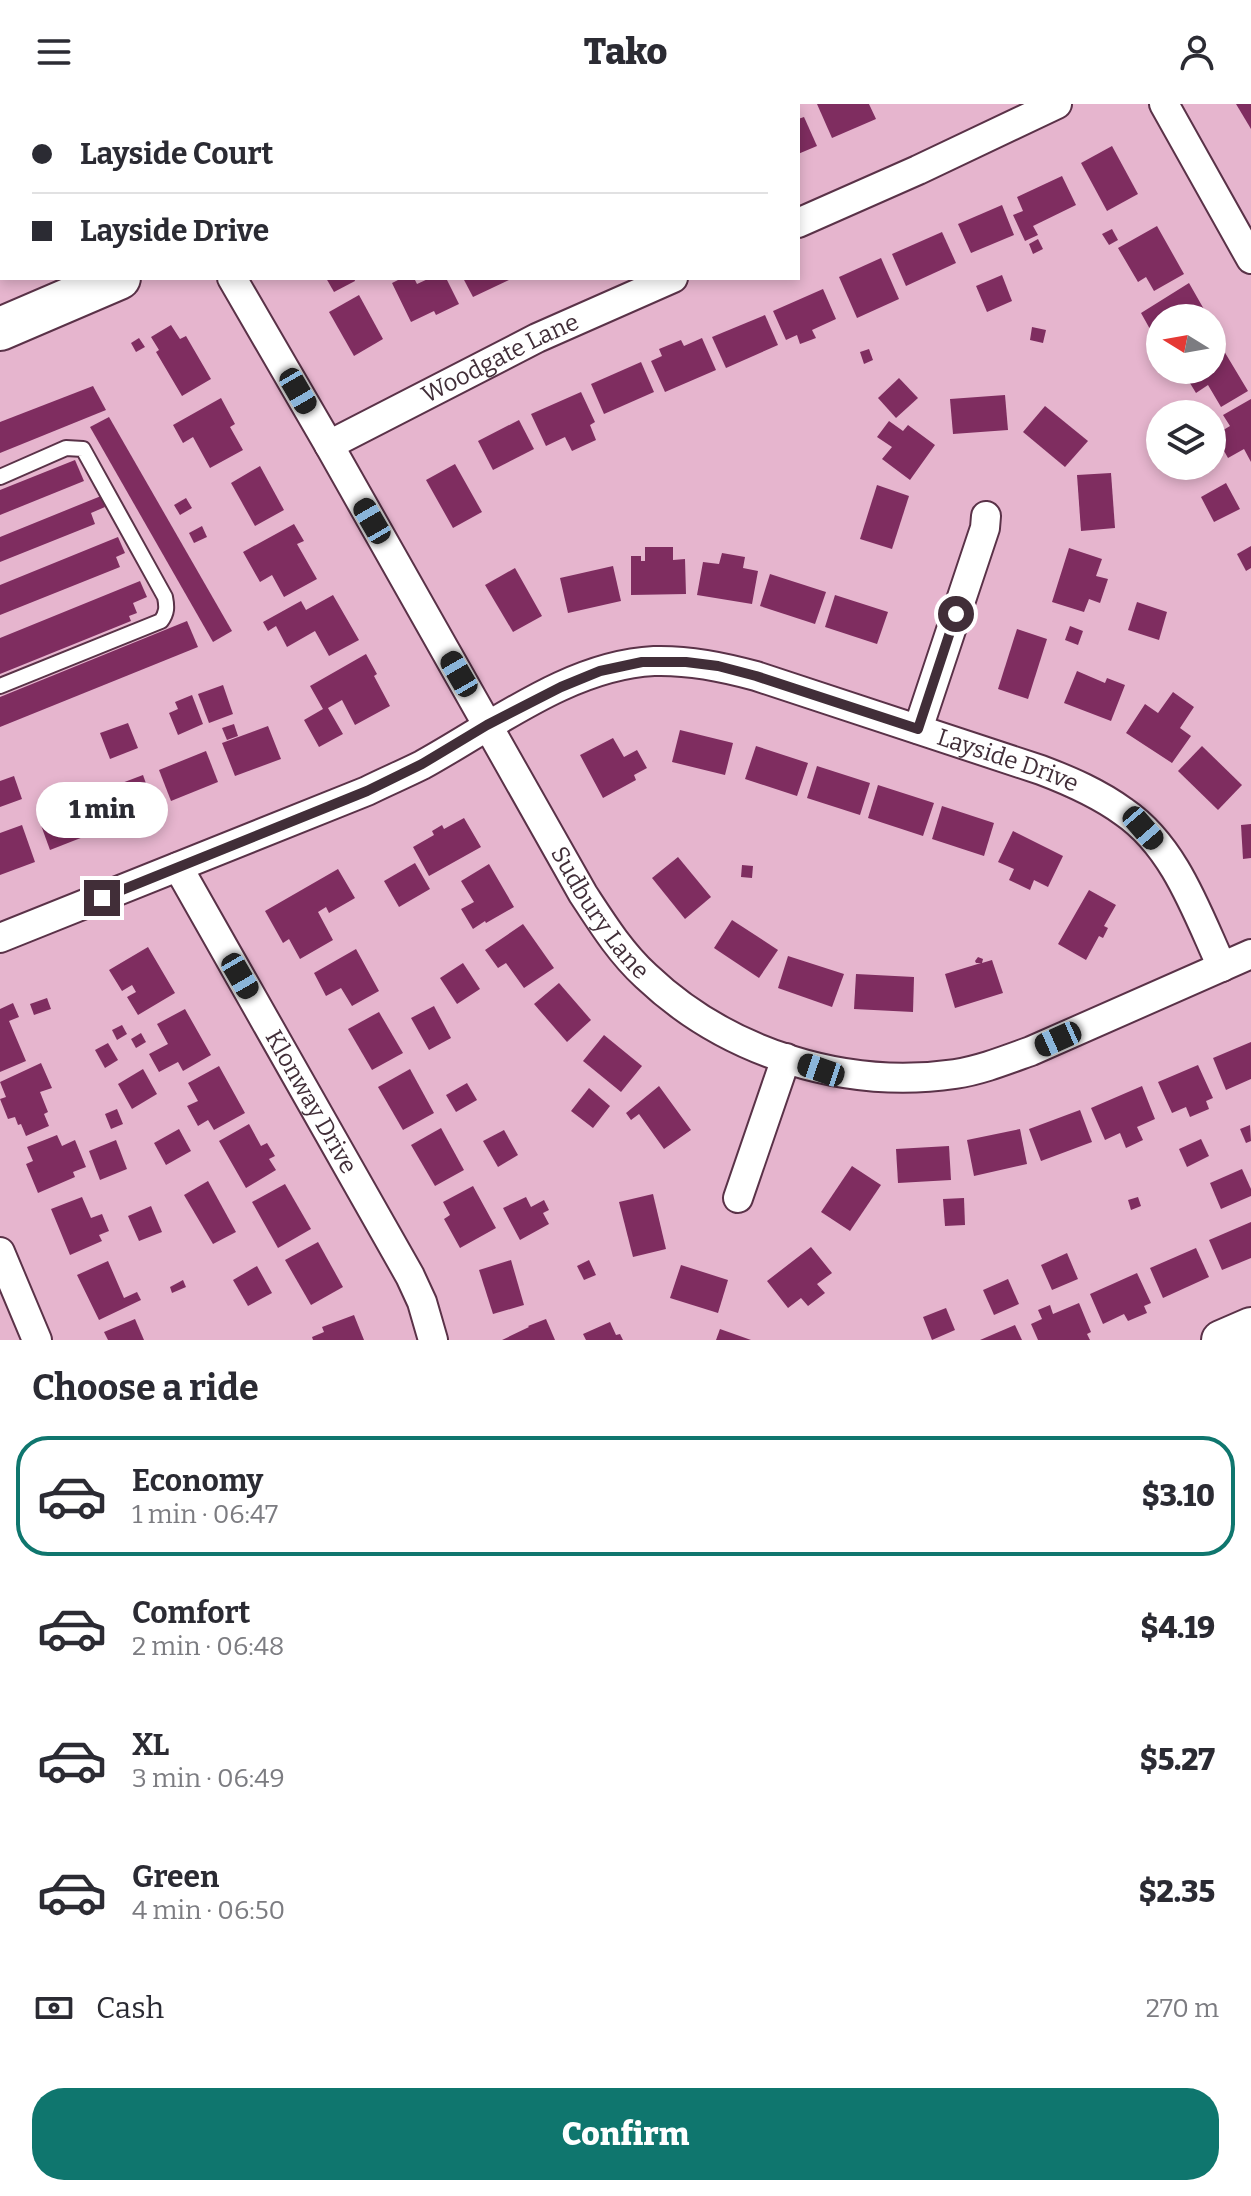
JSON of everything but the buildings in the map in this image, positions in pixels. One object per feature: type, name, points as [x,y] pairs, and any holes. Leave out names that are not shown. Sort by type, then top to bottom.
[{"type":"main road","points":[[0,329],[114,280]]},
{"type":"street","points":[[800,222],[1057,104]]},
{"type":"street","points":[[1164,104],[1251,259]]},
{"type":"street","name":"Sudbury Lane","points":[[233,280],[583,894],[607,932],[628,957],[690,1012],[729,1035],[821,1070],[865,1077],[956,1074],[1031,1051],[1251,954]]},
{"type":"street","name":"Woodgate Lane","points":[[329,445],[523,345],[669,280]]},
{"type":"street","points":[[918,729],[985,528],[986,516]]},
{"type":"street","name":"Layside Drive","points":[[0,938],[367,791],[561,687],[600,671],[654,661],[718,666],[756,676],[1082,786],[1125,812],[1143,828],[1175,869],[1222,967]]},
{"type":"street","name":"Klonway Drive","points":[[178,867],[410,1276],[422,1302],[433,1340]]},
{"type":"street","points":[[738,1198],[786,1058]]},
{"type":"street","points":[[0,1252],[37,1340]]},
{"type":"street","points":[[1221,1340],[1251,1327]]},
{"type":"lane","points":[[0,477],[66,448],[83,449],[165,597],[167,607],[161,621],[0,686]]},
{"type":"route","points":[[102,898],[367,791],[561,687],[600,671],[642,662],[718,666],[918,729],[956,614]]}]
